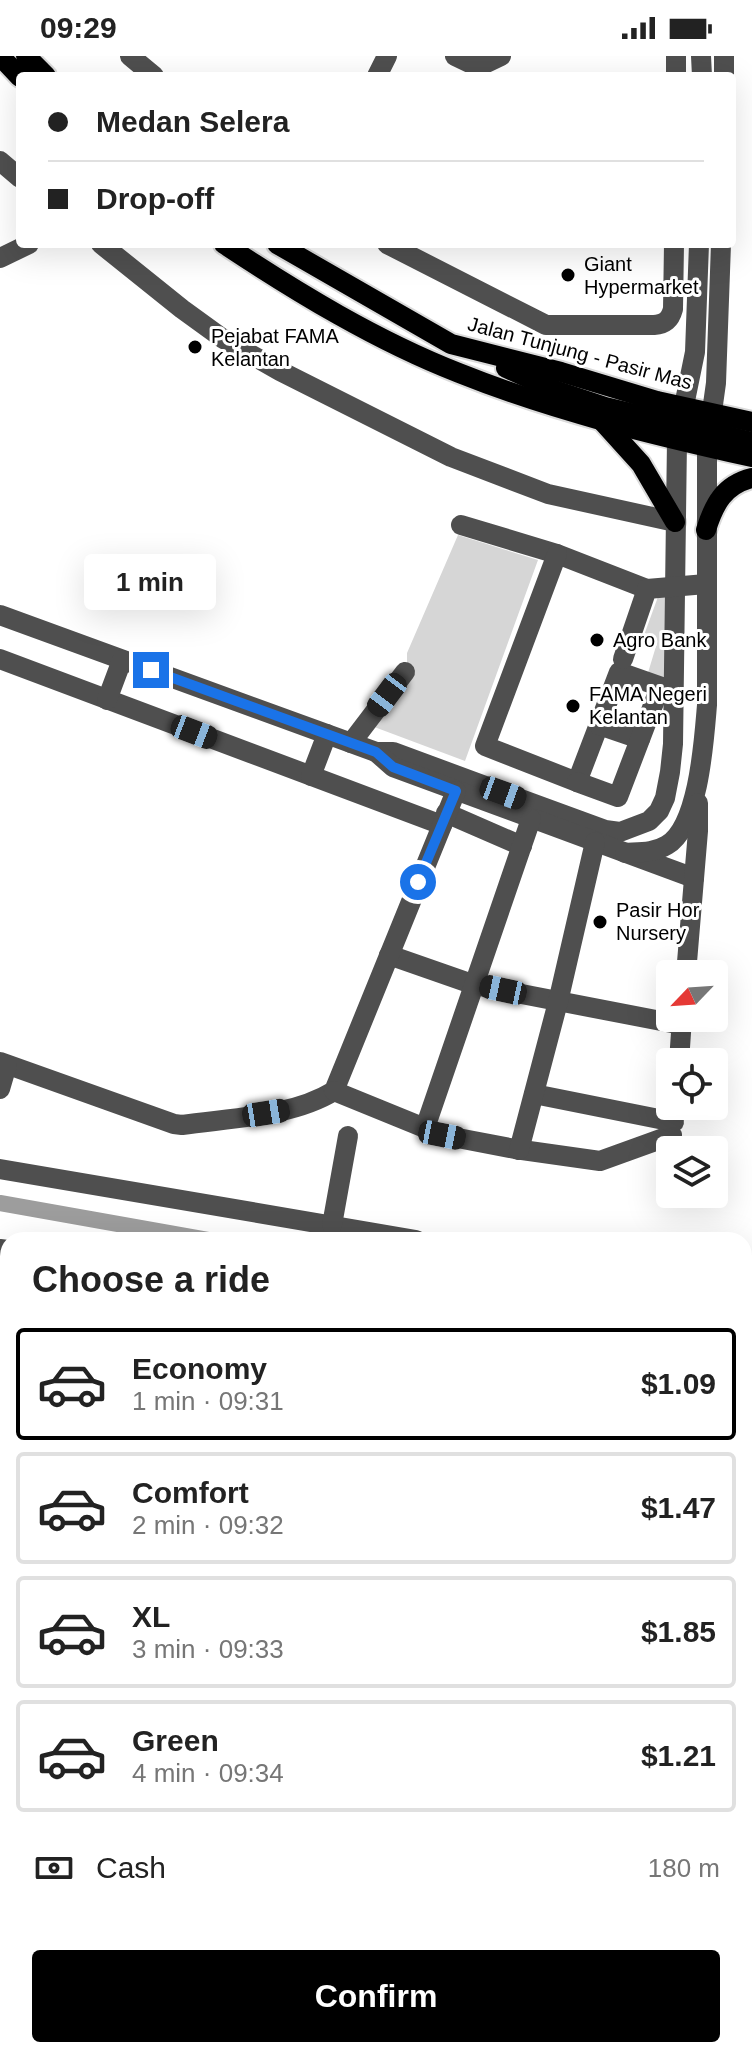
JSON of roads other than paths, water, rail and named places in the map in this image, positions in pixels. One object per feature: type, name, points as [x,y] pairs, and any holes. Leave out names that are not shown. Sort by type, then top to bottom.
[{"type":"main road","points":[[0,56],[16,73]]},
{"type":"main road","points":[[26,56],[42,72]]},
{"type":"main road","name":"Jalan Tunjung - Pasir Mas","points":[[231,248],[338,314],[457,373],[603,422],[680,423],[709,430],[752,457]]},
{"type":"main road","name":"Jalan Tunjung - Pasir Mas","points":[[284,248],[451,344],[657,401],[680,423],[709,430],[752,422]]},
{"type":"main road","points":[[603,422],[641,464],[675,522]]},
{"type":"main road","points":[[709,430],[752,442]]},
{"type":"main road","points":[[706,530],[719,498],[740,481],[752,478]]},
{"type":"street","points":[[130,56],[149,72]]},
{"type":"street","points":[[455,56],[478,67],[501,56]]},
{"type":"street","points":[[0,161],[16,175]]},
{"type":"street","points":[[0,258],[21,248]]},
{"type":"street","points":[[106,248],[222,338],[280,371],[451,457],[548,494],[675,522]]},
{"type":"street","points":[[395,248],[546,325],[664,324],[671,318],[673,309],[674,248]]},
{"type":"street","points":[[0,615],[376,752],[393,752],[605,830],[620,832],[649,821],[659,811],[665,798],[673,744],[666,689],[674,589],[680,423],[695,352],[699,248]]},
{"type":"street","points":[[625,853],[656,850],[679,835],[687,820],[703,744],[707,705],[709,430],[716,383],[721,248]]},
{"type":"street","points":[[461,525],[557,554],[647,589],[706,584]]},
{"type":"street","points":[[557,554],[485,746],[618,797],[640,739],[666,689]]},
{"type":"street","points":[[577,782],[647,589]]},
{"type":"street","points":[[0,659],[311,776],[522,846]]},
{"type":"street","points":[[107,700],[122,660]]},
{"type":"street","points":[[621,666],[666,689]]},
{"type":"street","points":[[351,743],[405,672]]},
{"type":"street","points":[[599,725],[640,739]]},
{"type":"street","points":[[311,776],[327,734]]},
{"type":"street","points":[[376,752],[393,767],[694,878]]},
{"type":"street","points":[[687,960],[700,810],[695,784]]},
{"type":"street","points":[[0,1089],[4,1063],[157,1120],[182,1125],[318,1102],[334,1091],[456,791]]},
{"type":"street","points":[[425,1128],[531,819]]},
{"type":"street","points":[[519,1150],[558,1002],[595,842]]},
{"type":"street","points":[[389,955],[475,985],[656,1018]]},
{"type":"street","points":[[334,1091],[442,1135],[600,1161],[673,1128]]},
{"type":"street","points":[[534,1094],[673,1128]]},
{"type":"street","points":[[332,1225],[348,1136]]},
{"type":"street","points":[[0,1169],[371,1232]]},
{"type":"waterway","points":[[0,1203],[163,1232]]},
{"type":"place","name":"Giant Hypermarket","points":[[568,275]]},
{"type":"place","name":"Pejabat FAMA Kelantan","points":[[195,347]]},
{"type":"place","name":"Agro Bank","points":[[597,640]]},
{"type":"place","name":"FAMA Negeri Kelantan","points":[[573,706]]},
{"type":"place","name":"Pasir Hor Nursery","points":[[600,922]]}]
